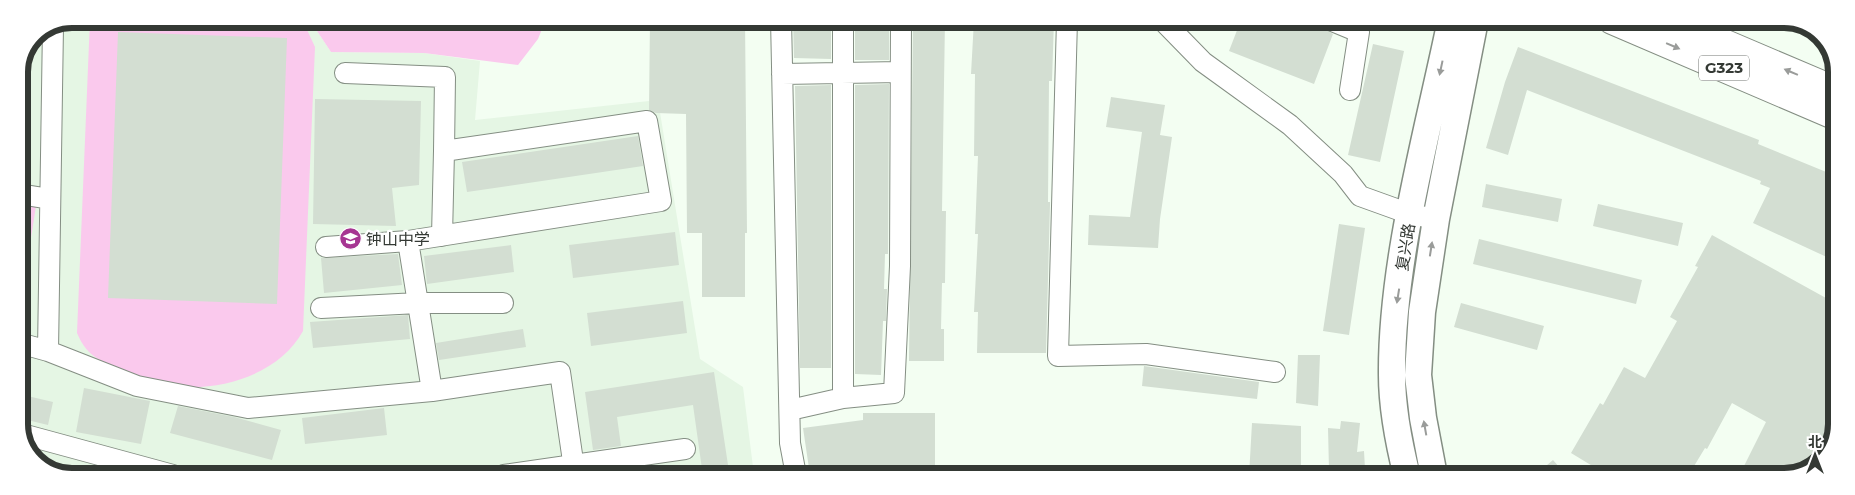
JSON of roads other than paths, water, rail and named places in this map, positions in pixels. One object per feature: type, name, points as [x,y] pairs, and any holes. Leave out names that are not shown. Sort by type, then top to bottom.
[{"type":"highway","name":"G323","points":[[1631,28],[1827,112]]},
{"type":"highway","name":"G323","points":[[1689,28],[1827,87]]},
{"type":"main road","name":"复兴路","points":[[1406,468],[1397,421],[1392,376],[1396,309],[1410,214],[1449,28]]},
{"type":"main road","name":"复兴路","points":[[1432,468],[1423,418],[1418,375],[1422,312],[1436,219],[1473,28]]},
{"type":"street","points":[[781,28],[790,443],[795,468]]},
{"type":"street","points":[[843,28],[841,73],[843,398]]},
{"type":"street","points":[[790,410],[843,398],[894,393],[900,266],[901,28]]},
{"type":"street","points":[[1067,28],[1058,356],[1146,354],[1275,372]]},
{"type":"street","points":[[1170,28],[1202,62],[1290,125],[1343,174],[1360,196],[1410,214],[1436,219]]},
{"type":"street","points":[[1349,28],[1359,32],[1350,90]]},
{"type":"street","points":[[48,351],[54,32]]},
{"type":"street","points":[[782,74],[900,72]]},
{"type":"street","points":[[345,73],[445,77],[442,236]]},
{"type":"street","points":[[326,247],[408,241],[661,201],[647,122],[444,151]]},
{"type":"street","points":[[28,195],[50,199]]},
{"type":"street","points":[[408,241],[432,391]]},
{"type":"street","points":[[321,308],[502,303]]},
{"type":"street","points":[[28,345],[48,351],[137,386],[248,408],[432,391],[560,372],[574,468]]},
{"type":"street","points":[[29,436],[147,468]]},
{"type":"street","points":[[585,468],[685,449]]},
{"type":"place","name":"钟山中学","points":[[350,239]]}]
